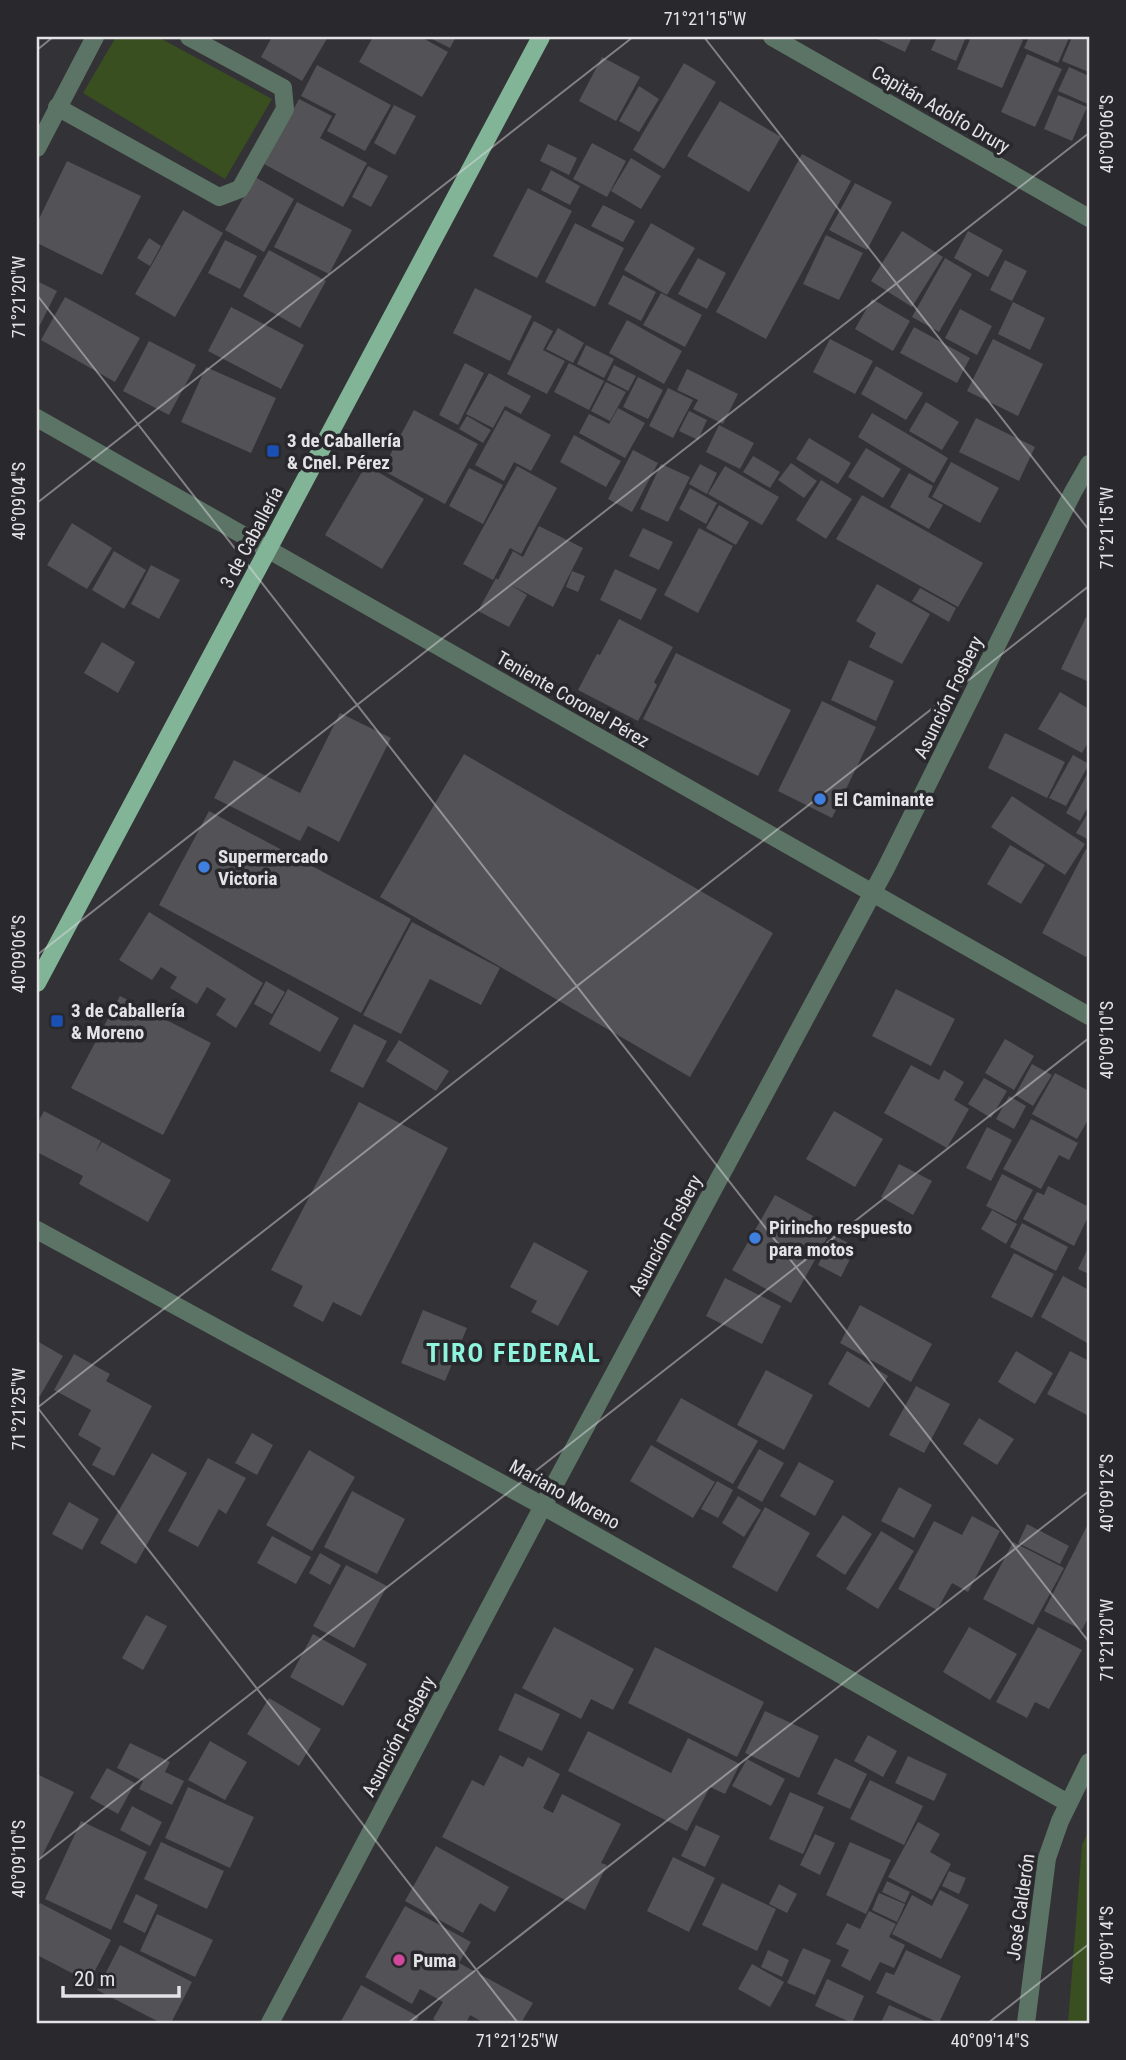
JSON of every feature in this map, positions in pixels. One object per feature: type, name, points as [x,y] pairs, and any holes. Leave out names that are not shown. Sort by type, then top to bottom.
[{"type":"main road","name":"3 de Caballería","points":[[37,983],[541,37]]},
{"type":"street","points":[[37,148],[95,37]]},
{"type":"street","points":[[57,107],[219,197],[240,188],[285,109],[283,89],[189,37]]},
{"type":"street","name":"Capitán Adolfo Drury","points":[[772,37],[1089,218]]},
{"type":"street","name":"Teniente Coronel Pérez","points":[[37,418],[1089,1016]]},
{"type":"street","name":"Asunción Fosbery","points":[[270,2023],[873,893],[1089,464]]},
{"type":"street","name":"Mariano Moreno","points":[[37,1230],[544,1506],[1068,1803]]},
{"type":"street","name":"José Calderón","points":[[1026,2023],[1047,1858],[1068,1803],[1089,1762]]},
{"type":"green space","points":[[116,37],[158,37],[272,99],[225,179],[83,93]]},
{"type":"green space","points":[[1089,1830],[1089,2023],[1068,2023],[1082,1845]]},
{"type":"building","points":[[272,37],[328,37],[302,81],[261,57]]},
{"type":"building","points":[[373,37],[421,37],[448,52],[422,97],[359,62]]},
{"type":"building","points":[[428,37],[456,37],[450,48]]},
{"type":"building","points":[[873,37],[912,37],[905,52]]},
{"type":"building","points":[[937,37],[966,37],[956,61],[931,50]]},
{"type":"building","points":[[971,37],[1015,37],[1023,40],[1002,88],[957,69]]},
{"type":"building","points":[[1029,37],[1069,38],[1058,63],[1024,48]]},
{"type":"building","points":[[1072,37],[1089,40],[1089,72],[1062,61]]},
{"type":"building","points":[[1027,54],[1062,69],[1035,127],[1001,112]]},
{"type":"building","points":[[602,57],[640,77],[616,121],[579,101]]},
{"type":"building","points":[[684,63],[716,82],[664,169],[633,150]]},
{"type":"building","points":[[317,65],[391,105],[365,151],[327,131],[336,114],[301,96]]},
{"type":"building","points":[[1069,67],[1089,76],[1088,104],[1058,91]]},
{"type":"building","points":[[639,86],[659,99],[639,132],[619,121]]},
{"type":"building","points":[[1058,95],[1087,107],[1072,141],[1044,129]]},
{"type":"building","points":[[299,99],[332,116],[320,138],[367,163],[343,207],[264,164]]},
{"type":"building","points":[[720,101],[781,137],[749,192],[687,156]]},
{"type":"building","points":[[394,105],[416,116],[395,155],[374,143]]},
{"type":"building","points":[[592,143],[626,161],[607,197],[573,179]]},
{"type":"building","points":[[548,144],[577,158],[569,175],[540,161]]},
{"type":"building","points":[[802,154],[851,181],[766,339],[716,312]]},
{"type":"building","points":[[631,158],[661,176],[641,209],[611,191]]},
{"type":"building","points":[[67,161],[141,196],[102,275],[37,243],[37,223]]},
{"type":"building","points":[[368,166],[388,176],[371,207],[352,197]]},
{"type":"building","points":[[551,170],[580,186],[570,205],[541,190]]},
{"type":"building","points":[[255,177],[294,199],[264,252],[225,230]]},
{"type":"building","points":[[855,183],[892,202],[867,250],[829,230]]},
{"type":"building","points":[[528,188],[572,211],[537,278],[493,256]]},
{"type":"building","points":[[297,202],[352,230],[329,274],[274,247]]},
{"type":"building","points":[[603,205],[635,221],[623,242],[591,226]]},
{"type":"building","points":[[183,210],[223,233],[175,317],[135,294]]},
{"type":"building","points":[[575,223],[624,248],[595,307],[545,282]]},
{"type":"building","points":[[651,223],[695,248],[667,295],[624,270]]},
{"type":"building","points":[[902,231],[943,257],[912,307],[871,281]]},
{"type":"building","points":[[968,231],[1003,250],[988,277],[954,258]]},
{"type":"building","points":[[826,235],[863,253],[839,300],[803,284]]},
{"type":"building","points":[[149,238],[161,246],[150,266],[137,258]]},
{"type":"building","points":[[225,240],[257,256],[240,289],[208,273]]},
{"type":"building","points":[[269,250],[326,281],[300,328],[243,296]]},
{"type":"building","points":[[698,258],[726,273],[707,309],[678,294]]},
{"type":"building","points":[[945,258],[972,274],[939,332],[912,317]]},
{"type":"building","points":[[1005,260],[1027,271],[1012,301],[990,290]]},
{"type":"building","points":[[623,275],[656,292],[641,321],[608,304]]},
{"type":"building","points":[[37,281],[57,291],[37,331]]},
{"type":"building","points":[[475,288],[532,316],[510,361],[453,333]]},
{"type":"building","points":[[661,293],[702,315],[685,347],[643,325]]},
{"type":"building","points":[[65,297],[140,338],[115,382],[41,340]]},
{"type":"building","points":[[872,299],[910,321],[893,351],[855,329]]},
{"type":"building","points":[[1013,302],[1045,318],[1030,350],[998,334]]},
{"type":"building","points":[[231,307],[304,345],[281,389],[208,351]]},
{"type":"building","points":[[960,309],[992,326],[977,355],[945,338]]},
{"type":"building","points":[[627,320],[682,351],[664,384],[609,353]]},
{"type":"building","points":[[534,321],[553,331],[543,350],[565,361],[547,394],[507,374]]},
{"type":"building","points":[[914,327],[970,358],[957,383],[900,353]]},
{"type":"building","points":[[558,328],[584,343],[573,363],[546,349]]},
{"type":"building","points":[[830,339],[873,361],[855,394],[813,372]]},
{"type":"building","points":[[993,339],[1043,364],[1018,416],[967,391]]},
{"type":"building","points":[[149,341],[196,365],[169,415],[123,391]]},
{"type":"building","points":[[586,345],[614,359],[604,378],[577,364]]},
{"type":"building","points":[[465,363],[484,373],[458,425],[439,415]]},
{"type":"building","points":[[569,363],[604,381],[589,410],[554,392]]},
{"type":"building","points":[[614,365],[636,376],[628,391],[607,380]]},
{"type":"building","points":[[876,366],[923,393],[906,420],[861,394]]},
{"type":"building","points":[[206,367],[276,398],[251,453],[181,422]]},
{"type":"building","points":[[687,369],[738,394],[723,424],[693,409],[698,400],[677,390]]},
{"type":"building","points":[[489,373],[531,396],[521,414],[505,406],[493,428],[466,414]]},
{"type":"building","points":[[638,377],[663,390],[648,419],[623,407]]},
{"type":"building","points":[[606,382],[626,392],[610,421],[591,411]]},
{"type":"building","points":[[668,388],[693,400],[673,438],[649,426]]},
{"type":"building","points":[[926,402],[959,422],[942,450],[909,431]]},
{"type":"building","points":[[618,408],[645,423],[625,458],[579,433],[589,414],[609,424],[608,426]]},
{"type":"building","points":[[414,410],[478,444],[445,504],[382,470]]},
{"type":"building","points":[[505,410],[551,435],[531,471],[514,462],[504,481],[475,465]]},
{"type":"building","points":[[689,411],[707,420],[698,440],[679,431]]},
{"type":"building","points":[[872,413],[948,458],[934,483],[858,437]]},
{"type":"building","points":[[467,416],[491,430],[483,443],[459,429]]},
{"type":"building","points":[[976,418],[1035,447],[1019,481],[959,452]]},
{"type":"building","points":[[719,425],[754,443],[740,469],[706,452]]},
{"type":"building","points":[[574,435],[621,461],[606,487],[560,462]]},
{"type":"building","points":[[809,438],[851,463],[838,484],[796,459]]},
{"type":"building","points":[[866,448],[901,469],[883,498],[848,477]]},
{"type":"building","points":[[633,450],[658,463],[632,512],[608,499]]},
{"type":"building","points":[[753,456],[780,472],[770,488],[743,472]]},
{"type":"building","points":[[951,462],[999,488],[980,523],[932,497]]},
{"type":"building","points":[[791,463],[817,481],[804,498],[778,480]]},
{"type":"building","points":[[661,464],[690,477],[668,522],[640,509]]},
{"type":"building","points":[[700,464],[717,473],[707,494],[689,484]]},
{"type":"building","points":[[366,465],[424,499],[382,569],[325,535]]},
{"type":"building","points":[[517,466],[557,488],[521,554],[510,548],[493,580],[463,564]]},
{"type":"building","points":[[725,466],[779,497],[762,525],[708,494]]},
{"type":"building","points":[[469,468],[503,485],[483,524],[449,506]]},
{"type":"building","points":[[909,473],[933,486],[928,497],[943,505],[929,529],[890,507]]},
{"type":"building","points":[[821,480],[852,499],[826,539],[796,520]]},
{"type":"building","points":[[690,488],[717,503],[706,524],[679,509]]},
{"type":"building","points":[[862,495],[983,563],[958,607],[836,539]]},
{"type":"building","points":[[719,505],[749,522],[736,545],[706,528]]},
{"type":"building","points":[[72,523],[112,548],[87,589],[47,565]]},
{"type":"building","points":[[539,526],[583,548],[553,607],[509,584],[527,595],[509,627],[478,611],[513,551],[523,557]]},
{"type":"building","points":[[643,528],[673,542],[659,570],[629,556]]},
{"type":"building","points":[[699,528],[733,546],[698,613],[664,595]]},
{"type":"building","points":[[114,551],[146,570],[124,609],[92,590]]},
{"type":"building","points":[[151,565],[180,580],[159,619],[131,604]]},
{"type":"building","points":[[615,569],[657,589],[641,620],[600,600]]},
{"type":"building","points":[[572,571],[585,576],[578,592],[566,587]]},
{"type":"building","points":[[877,584],[930,614],[902,664],[869,647],[876,633],[856,621]]},
{"type":"building","points":[[920,588],[956,608],[949,622],[912,601]]},
{"type":"building","points":[[1086,617],[1089,619],[1089,682],[1061,669]]},
{"type":"building","points":[[619,619],[673,647],[654,682],[657,685],[638,721],[578,690]]},
{"type":"building","points":[[102,642],[135,662],[118,693],[84,673]]},
{"type":"building","points":[[676,653],[791,710],[758,776],[643,719]]},
{"type":"building","points":[[849,660],[894,681],[876,721],[831,700]]},
{"type":"building","points":[[1060,692],[1089,709],[1089,741],[1082,753],[1038,729]]},
{"type":"building","points":[[822,701],[876,727],[832,818],[778,791]]},
{"type":"building","points":[[340,713],[391,738],[339,842],[308,826],[300,841],[214,798],[234,760],[300,793]]},
{"type":"building","points":[[1005,733],[1065,762],[1047,798],[988,768]]},
{"type":"building","points":[[464,754],[773,933],[690,1077],[380,897]]},
{"type":"building","points":[[1073,755],[1089,764],[1066,806],[1049,798]]},
{"type":"building","points":[[1089,771],[1089,805],[1080,821],[1066,813]]},
{"type":"building","points":[[1012,796],[1085,844],[1065,875],[991,827]]},
{"type":"building","points":[[209,811],[411,919],[361,1013],[159,905]]},
{"type":"building","points":[[1089,811],[1089,840],[1076,833]]},
{"type":"building","points":[[1010,845],[1045,865],[1021,904],[987,884]]},
{"type":"building","points":[[1086,849],[1089,850],[1089,952],[1086,957],[1042,933]]},
{"type":"building","points":[[149,912],[263,983],[236,1028],[216,1015],[226,999],[207,987],[197,1004],[170,988],[177,977],[161,967],[152,980],[119,960]]},
{"type":"building","points":[[412,922],[500,968],[481,1005],[430,979],[401,1034],[363,1015]]},
{"type":"building","points":[[266,981],[285,992],[272,1014],[254,1004]]},
{"type":"building","points":[[288,989],[339,1018],[320,1052],[269,1024]]},
{"type":"building","points":[[896,989],[955,1019],[931,1066],[872,1036]]},
{"type":"building","points":[[120,996],[211,1043],[163,1135],[71,1088]]},
{"type":"building","points":[[354,1024],[387,1041],[363,1088],[330,1071]]},
{"type":"building","points":[[1005,1039],[1034,1056],[1014,1090],[985,1073]]},
{"type":"building","points":[[399,1040],[449,1071],[436,1091],[386,1061]]},
{"type":"building","points":[[1032,1064],[1052,1075],[1033,1106],[1015,1095]]},
{"type":"building","points":[[911,1065],[939,1080],[944,1070],[964,1082],[954,1100],[969,1109],[947,1148],[884,1113]]},
{"type":"building","points":[[1055,1073],[1089,1091],[1089,1118],[1077,1139],[1032,1114]]},
{"type":"building","points":[[984,1078],[1007,1091],[991,1118],[968,1104]]},
{"type":"building","points":[[1009,1096],[1026,1106],[1014,1129],[996,1119]]},
{"type":"building","points":[[359,1102],[448,1148],[361,1316],[333,1302],[323,1322],[293,1306],[303,1286],[271,1270]]},
{"type":"building","points":[[44,1111],[101,1141],[95,1153],[102,1142],[171,1180],[148,1222],[79,1184],[83,1176],[37,1152],[37,1124]]},
{"type":"building","points":[[834,1111],[883,1139],[855,1187],[806,1159]]},
{"type":"building","points":[[1031,1119],[1078,1143],[1069,1160],[1059,1155],[1041,1189],[1003,1169]]},
{"type":"building","points":[[987,1127],[1012,1140],[991,1181],[966,1168]]},
{"type":"building","points":[[899,1164],[932,1181],[913,1215],[881,1197]]},
{"type":"building","points":[[1002,1174],[1033,1190],[1016,1221],[986,1206]]},
{"type":"building","points":[[1048,1186],[1089,1207],[1089,1215],[1074,1246],[1023,1219],[1037,1192],[1044,1195]]},
{"type":"building","points":[[775,1195],[833,1227],[791,1303],[732,1270]]},
{"type":"building","points":[[992,1210],[1017,1224],[1006,1244],[981,1229]]},
{"type":"building","points":[[1022,1223],[1068,1247],[1056,1271],[1010,1247]]},
{"type":"building","points":[[833,1235],[856,1247],[841,1277],[818,1265]]},
{"type":"building","points":[[534,1242],[588,1271],[558,1326],[531,1312],[537,1301],[510,1287]]},
{"type":"building","points":[[1089,1246],[1089,1274],[1078,1269]]},
{"type":"building","points":[[1014,1253],[1054,1274],[1032,1318],[991,1297]]},
{"type":"building","points":[[1063,1276],[1089,1290],[1089,1344],[1041,1317]]},
{"type":"building","points":[[725,1278],[781,1306],[762,1344],[706,1316]]},
{"type":"building","points":[[860,1305],[932,1344],[911,1382],[840,1343]]},
{"type":"building","points":[[423,1310],[467,1328],[445,1381],[401,1363]]},
{"type":"building","points":[[37,1341],[63,1356],[40,1396],[37,1394]]},
{"type":"building","points":[[847,1351],[888,1376],[869,1408],[828,1384]]},
{"type":"building","points":[[1016,1351],[1053,1373],[1035,1404],[998,1382]]},
{"type":"building","points":[[1070,1351],[1089,1361],[1089,1416],[1047,1394]]},
{"type":"building","points":[[74,1354],[110,1374],[106,1381],[152,1406],[114,1476],[92,1465],[101,1448],[78,1435],[91,1410],[54,1390]]},
{"type":"building","points":[[766,1370],[813,1395],[784,1450],[737,1425]]},
{"type":"building","points":[[916,1386],[950,1404],[924,1453],[889,1435]]},
{"type":"building","points":[[681,1398],[758,1441],[733,1484],[656,1441]]},
{"type":"building","points":[[979,1418],[1014,1439],[997,1465],[963,1444]]},
{"type":"building","points":[[252,1433],[273,1445],[257,1475],[235,1463]]},
{"type":"building","points":[[651,1445],[715,1482],[693,1518],[630,1481]]},
{"type":"building","points":[[759,1449],[784,1463],[762,1502],[737,1488]]},
{"type":"building","points":[[309,1450],[355,1477],[312,1551],[266,1525]]},
{"type":"building","points":[[152,1453],[187,1473],[136,1564],[100,1543]]},
{"type":"building","points":[[208,1458],[246,1478],[226,1514],[219,1509],[198,1547],[168,1531]]},
{"type":"building","points":[[799,1462],[834,1481],[815,1516],[780,1496]]},
{"type":"building","points":[[717,1481],[733,1490],[718,1518],[701,1509]]},
{"type":"building","points":[[899,1487],[932,1505],[914,1538],[881,1521]]},
{"type":"building","points":[[352,1491],[405,1519],[377,1574],[324,1547]]},
{"type":"building","points":[[738,1496],[761,1510],[744,1537],[722,1523]]},
{"type":"building","points":[[69,1502],[99,1519],[82,1550],[52,1534]]},
{"type":"building","points":[[765,1507],[810,1533],[777,1592],[732,1567]]},
{"type":"building","points":[[843,1515],[872,1534],[845,1575],[816,1556]]},
{"type":"building","points":[[972,1516],[1000,1531],[968,1592],[952,1583],[937,1610],[898,1589],[934,1521],[962,1535]]},
{"type":"building","points":[[1089,1522],[1089,1616],[1082,1630],[1044,1611]]},
{"type":"building","points":[[1027,1524],[1069,1546],[1060,1564],[1018,1543]]},
{"type":"building","points":[[881,1531],[914,1551],[878,1609],[846,1589]]},
{"type":"building","points":[[272,1536],[311,1557],[296,1584],[257,1563]]},
{"type":"building","points":[[1013,1542],[1064,1568],[1033,1625],[983,1599]]},
{"type":"building","points":[[320,1553],[341,1565],[330,1585],[309,1573]]},
{"type":"building","points":[[346,1565],[387,1586],[354,1648],[313,1626]]},
{"type":"building","points":[[146,1615],[167,1626],[143,1670],[122,1658]]},
{"type":"building","points":[[554,1627],[634,1669],[613,1710],[591,1699],[581,1719],[522,1688]]},
{"type":"building","points":[[969,1627],[1017,1654],[990,1700],[943,1672]]},
{"type":"building","points":[[1038,1627],[1082,1650],[1049,1709],[1035,1702],[1027,1718],[996,1702]]},
{"type":"building","points":[[313,1634],[367,1664],[343,1706],[290,1677]]},
{"type":"building","points":[[655,1647],[764,1702],[737,1757],[628,1703]]},
{"type":"building","points":[[515,1693],[560,1714],[542,1751],[498,1730]]},
{"type":"building","points":[[269,1698],[321,1729],[299,1766],[247,1734]]},
{"type":"building","points":[[765,1711],[819,1736],[799,1778],[745,1753]]},
{"type":"building","points":[[588,1731],[671,1773],[688,1738],[740,1764],[725,1794],[710,1787],[687,1831],[568,1771]]},
{"type":"building","points":[[868,1735],[897,1751],[883,1777],[854,1761]]},
{"type":"building","points":[[210,1741],[247,1762],[225,1800],[188,1780]]},
{"type":"building","points":[[130,1743],[170,1762],[165,1772],[184,1781],[172,1805],[139,1789],[143,1781],[117,1768]]},
{"type":"building","points":[[500,1755],[523,1767],[528,1757],[560,1774],[543,1808],[553,1813],[562,1794],[621,1824],[601,1863],[607,1865],[585,1910],[442,1837],[472,1780],[484,1786]]},
{"type":"building","points":[[908,1756],[947,1774],[934,1801],[895,1783]]},
{"type":"building","points":[[835,1758],[867,1774],[850,1809],[817,1794]]},
{"type":"building","points":[[747,1759],[785,1779],[771,1806],[732,1786]]},
{"type":"building","points":[[107,1768],[135,1783],[118,1814],[90,1798]]},
{"type":"building","points":[[37,1774],[74,1792],[41,1858],[37,1856]]},
{"type":"building","points":[[870,1780],[923,1806],[904,1845],[850,1819]]},
{"type":"building","points":[[188,1787],[254,1817],[230,1868],[165,1838]]},
{"type":"building","points":[[790,1792],[824,1807],[803,1854],[769,1839]]},
{"type":"building","points":[[132,1806],[162,1822],[150,1846],[120,1830]]},
{"type":"building","points":[[81,1821],[147,1852],[111,1930],[45,1899]]},
{"type":"building","points":[[918,1822],[940,1834],[930,1852],[951,1864],[932,1900],[888,1877]]},
{"type":"building","points":[[696,1825],[720,1836],[705,1867],[681,1856]]},
{"type":"building","points":[[815,1834],[835,1843],[820,1875],[800,1865]]},
{"type":"building","points":[[161,1842],[224,1871],[207,1909],[144,1879]]},
{"type":"building","points":[[850,1842],[891,1860],[866,1914],[826,1895]]},
{"type":"building","points":[[436,1846],[509,1887],[495,1912],[480,1903],[463,1933],[405,1901]]},
{"type":"building","points":[[673,1857],[715,1878],[689,1932],[647,1911]]},
{"type":"building","points":[[949,1871],[966,1878],[959,1894],[942,1886]]},
{"type":"building","points":[[887,1881],[910,1892],[905,1903],[882,1892]]},
{"type":"building","points":[[722,1883],[776,1909],[757,1951],[702,1925]]},
{"type":"building","points":[[779,1884],[797,1894],[787,1913],[769,1904]]},
{"type":"building","points":[[940,1890],[969,1905],[941,1959],[892,1934],[912,1895],[932,1906]]},
{"type":"building","points":[[879,1893],[905,1904],[897,1922],[872,1910]]},
{"type":"building","points":[[136,1894],[158,1905],[145,1933],[123,1922]]},
{"type":"building","points":[[40,1903],[111,1940],[89,1982],[37,1955],[37,1909]]},
{"type":"building","points":[[405,1906],[471,1942],[459,1963],[533,2003],[521,2023],[484,2023],[470,2015],[466,2023],[440,2023],[433,2019],[443,2002],[420,1989],[412,2004],[365,1977]]},
{"type":"building","points":[[869,1911],[896,1924],[889,1937],[905,1945],[894,1968],[880,1962],[870,1981],[841,1966],[849,1950],[836,1944],[847,1923],[860,1929]]},
{"type":"building","points":[[157,1914],[213,1940],[195,1977],[140,1951]]},
{"type":"building","points":[[120,1945],[192,1982],[171,2023],[161,2023],[97,1990]]},
{"type":"building","points":[[803,1948],[831,1960],[815,1995],[787,1983]]},
{"type":"building","points":[[768,1950],[789,1960],[782,1977],[761,1967]]},
{"type":"building","points":[[906,1950],[961,1976],[939,2023],[876,1993],[886,1972],[894,1975]]},
{"type":"building","points":[[752,1964],[784,1982],[770,2007],[738,1989]]},
{"type":"building","points":[[827,1979],[864,1996],[852,2023],[815,2006]]},
{"type":"building","points":[[361,1985],[419,2017],[415,2023],[340,2023]]},
{"type":"building","points":[[889,2005],[930,2023],[881,2023]]},
{"type":"place","name":"3 de Caballería & Cnel. Pérez","points":[[273,451]]},
{"type":"place","name":"El Caminante","points":[[820,799]]},
{"type":"place","name":"Supermercado Victoria","points":[[204,867]]},
{"type":"place","name":"3 de Caballería & Moreno","points":[[57,1021]]},
{"type":"place","name":"Pirincho respuesto para motos","points":[[755,1238]]},
{"type":"place","name":"Puma","points":[[399,1960]]},
{"type":"district","name":"TIRO FEDERAL","points":[[514,1353]]}]
